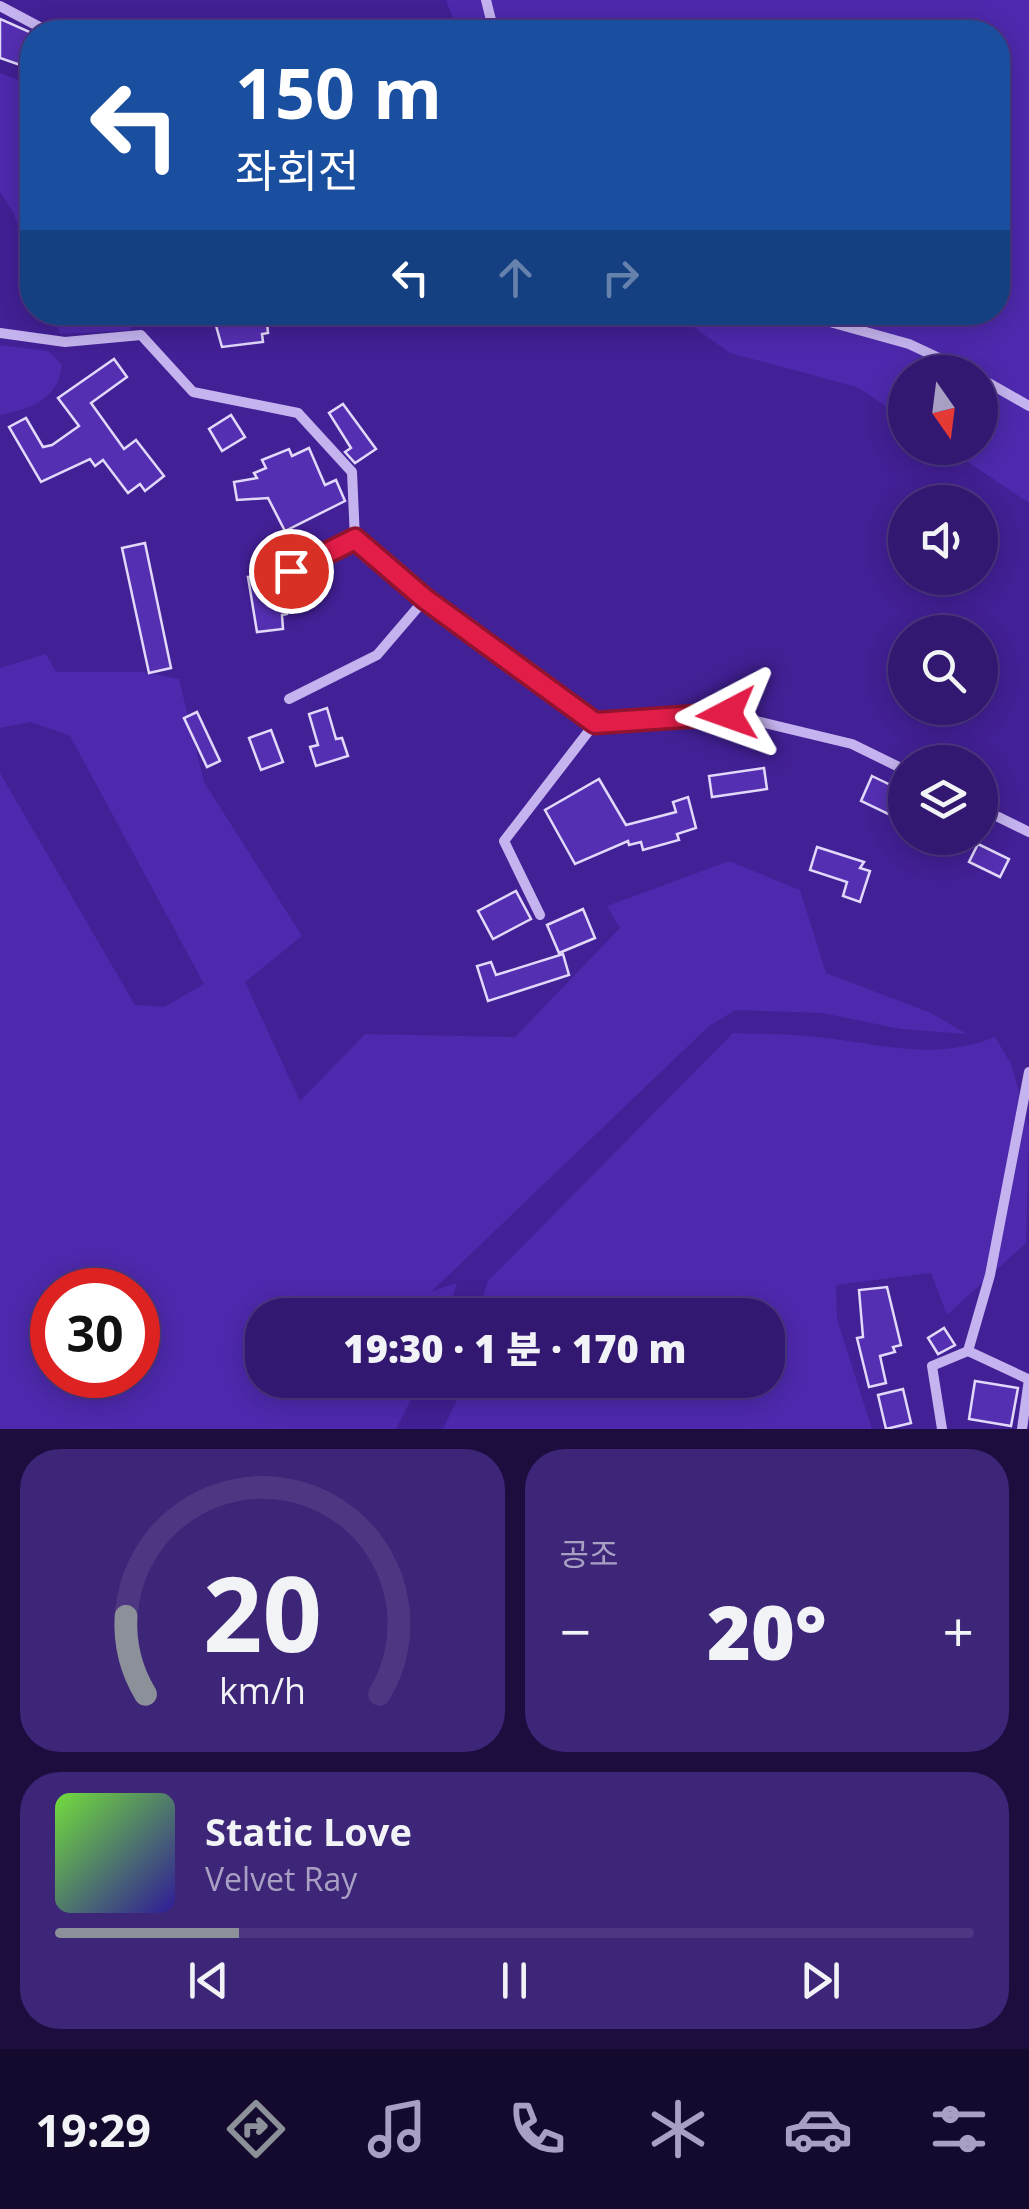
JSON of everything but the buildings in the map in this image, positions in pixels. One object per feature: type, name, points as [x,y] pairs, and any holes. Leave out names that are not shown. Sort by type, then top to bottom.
[{"type":"street","points":[[0,6],[26,20]]},
{"type":"street","points":[[841,325],[909,344],[933,355]]},
{"type":"street","points":[[0,333],[65,342],[141,335],[193,392],[298,412],[352,472],[355,539],[425,599],[595,723],[727,714],[852,744],[888,762]]},
{"type":"street","points":[[998,388],[1029,406]]},
{"type":"street","points":[[291,571],[355,539]]},
{"type":"street","points":[[289,698],[377,654],[425,599]]},
{"type":"street","points":[[540,915],[504,841],[595,723]]},
{"type":"street","points":[[998,817],[1029,832]]},
{"type":"street","points":[[968,1351],[990,1275],[1029,1072]]},
{"type":"street","points":[[942,1429],[932,1366],[968,1351],[1028,1379],[1022,1429]]},
{"type":"shaded area","points":[[446,0],[1029,0],[1029,503],[972,465],[998,465],[998,355],[888,355],[888,408],[857,387],[730,353],[691,325],[1010,325],[1010,20],[454,20]]},
{"type":"shaded area","points":[[0,73],[20,80],[20,230],[0,192]]},
{"type":"shaded area","points":[[57,325],[130,325],[131,330],[60,334]]},
{"type":"shaded area","points":[[0,345],[48,351],[62,365],[49,395],[32,406],[0,415]]},
{"type":"shaded area","points":[[46,654],[56,672],[142,672],[179,679],[204,782],[302,936],[245,982],[300,1101],[365,1034],[515,1037],[620,928],[607,906],[729,861],[800,890],[826,973],[931,1013],[967,1034],[901,1029],[822,1013],[736,1010],[709,1026],[432,1291],[457,1283],[452,1298],[245,1298],[245,1398],[412,1398],[396,1429],[0,1429],[0,773],[135,1005],[164,1007],[204,984],[70,736],[31,722],[0,728],[0,668]]},
{"type":"shaded area","points":[[733,1033],[809,1036],[915,1049],[954,1048],[995,1037],[1011,1064],[1029,1128],[1026,1243],[947,1315],[931,1273],[836,1285],[837,1319],[872,1429],[443,1429],[457,1398],[785,1398],[785,1298],[482,1298],[488,1281]]},
{"type":"route","points":[[291,571],[355,539],[481,642],[595,723],[727,714]]}]
